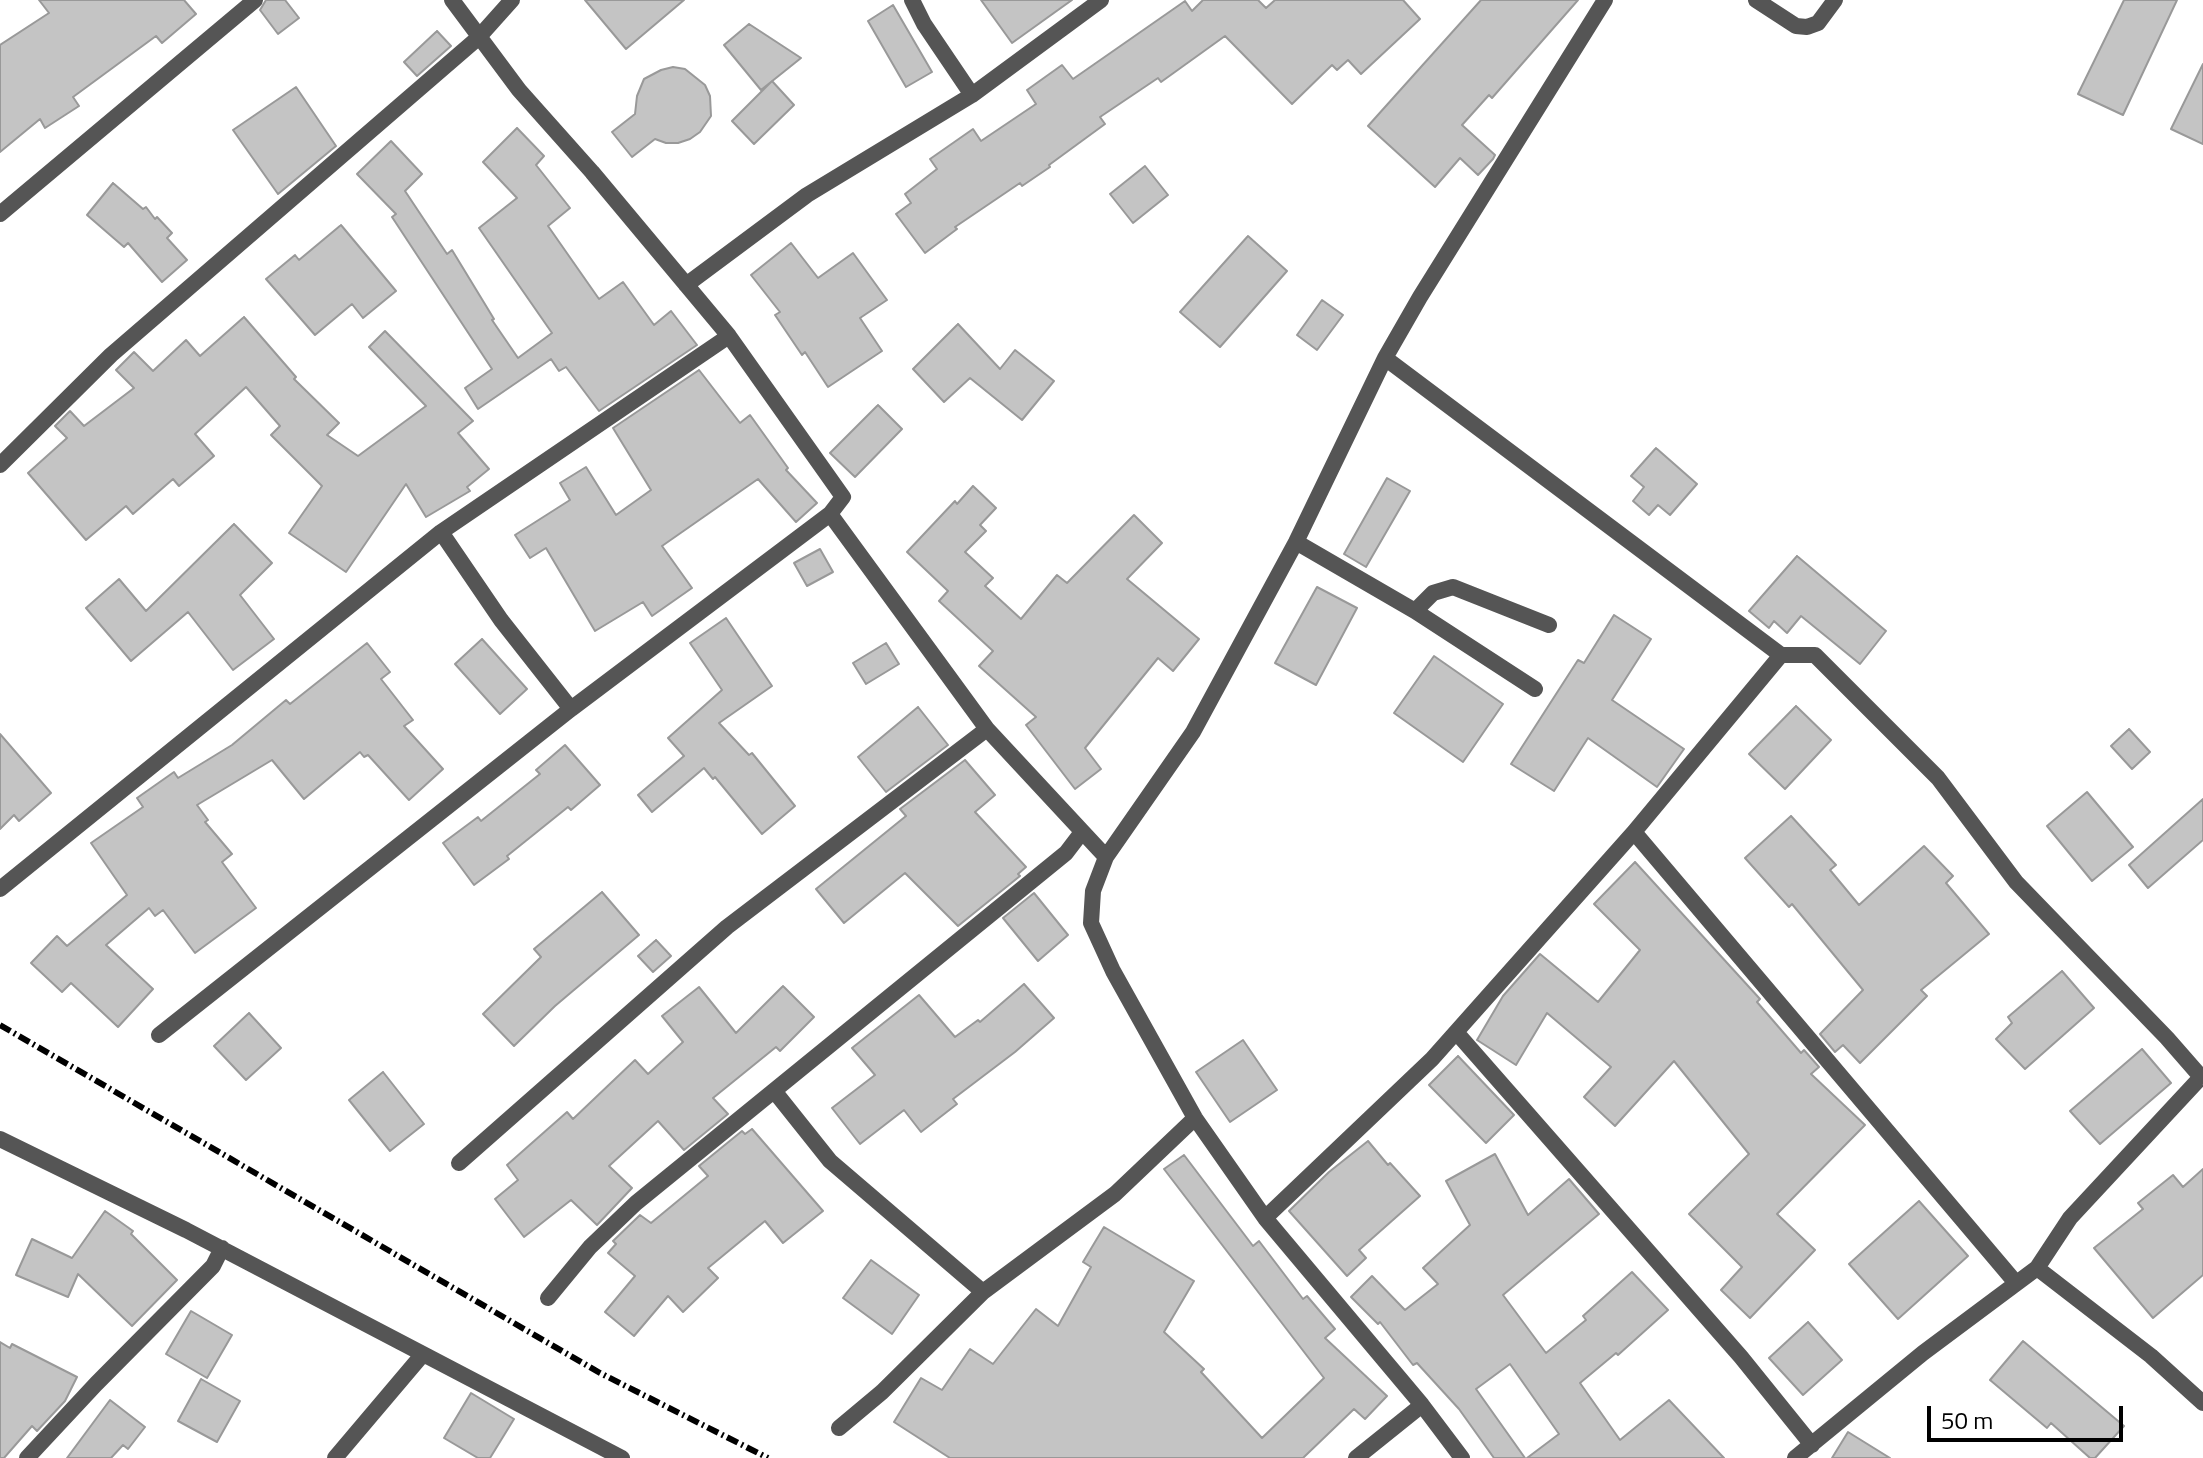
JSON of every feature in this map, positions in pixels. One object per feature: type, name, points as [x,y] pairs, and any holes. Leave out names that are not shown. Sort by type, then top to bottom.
[{"type":"street","points":[[0,214],[255,0]]},
{"type":"street","points":[[159,1035],[571,709],[830,514],[843,497],[729,336],[519,90],[452,0]]},
{"type":"street","points":[[0,465],[111,355],[478,38],[512,0]]},
{"type":"street","points":[[912,0],[924,24],[972,95]]},
{"type":"street","points":[[686,285],[807,195],[972,95],[1101,0]]},
{"type":"street","points":[[1462,1458],[1422,1405],[1265,1218],[1195,1118],[1113,971],[1091,923],[1093,891],[1106,857],[1193,732],[1296,542],[1385,358],[1420,297],[1605,0]]},
{"type":"street","points":[[1756,0],[1796,26],[1807,27],[1818,23],[1835,0]]},
{"type":"street","points":[[0,889],[441,532],[729,336]]},
{"type":"street","points":[[1385,358],[1781,655],[1815,655],[1938,778],[2016,882],[2202,1076],[2070,1218],[2037,1268],[1923,1353],[1795,1458]]},
{"type":"street","points":[[830,514],[987,729],[1106,857]]},
{"type":"street","points":[[441,532],[501,620],[571,709]]},
{"type":"street","points":[[1296,542],[1415,611],[1535,689]]},
{"type":"street","points":[[1415,611],[1433,593],[1453,587],[1549,625]]},
{"type":"street","points":[[1265,1218],[1432,1059],[1634,832],[1781,655]]},
{"type":"street","points":[[459,1163],[727,927],[987,729]]},
{"type":"street","points":[[548,1298],[590,1247],[636,1203],[1066,853],[1082,832]]},
{"type":"street","points":[[1634,832],[2016,1283]]},
{"type":"street","points":[[1456,1032],[1741,1357],[1812,1445]]},
{"type":"street","points":[[775,1092],[830,1161],[983,1292]]},
{"type":"street","points":[[839,1428],[882,1392],[983,1292],[1115,1194],[1195,1118]]},
{"type":"street","points":[[0,1139],[222,1248],[622,1458]]},
{"type":"street","points":[[27,1458],[213,1266],[222,1248]]},
{"type":"street","points":[[2037,1268],[2151,1356],[2203,1403]]},
{"type":"street","points":[[335,1458],[423,1354]]},
{"type":"street","points":[[1356,1458],[1422,1405]]},
{"type":"building","points":[[39,0],[184,0],[196,14],[162,43],[156,36],[73,97],[79,106],[45,128],[40,119],[0,152],[0,45],[49,13]]},
{"type":"building","points":[[266,0],[285,0],[299,18],[278,34],[260,10]]},
{"type":"building","points":[[585,0],[684,0],[626,49]]},
{"type":"building","points":[[981,0],[1072,0],[1012,43]]},
{"type":"building","points":[[1203,0],[1258,0],[1266,8],[1275,0],[1403,0],[1420,19],[1361,74],[1348,60],[1337,70],[1332,65],[1292,104],[1225,36],[1161,82],[1158,78],[1100,117],[1105,124],[1050,167],[1022,186],[1020,183],[955,227],[957,229],[925,253],[896,214],[911,203],[905,194],[937,169],[930,159],[973,129],[981,141],[1036,104],[1027,90],[1062,65],[1073,79],[1185,1],[1192,11]]},
{"type":"building","points":[[1481,0],[1578,0],[1492,98],[1489,95],[1462,125],[1495,155],[1493,159],[1478,175],[1460,158],[1435,187],[1368,126]]},
{"type":"building","points":[[2124,0],[2177,0],[2123,115],[2078,94]]},
{"type":"building","points":[[893,5],[932,72],[906,87],[868,21]]},
{"type":"building","points":[[749,24],[801,58],[761,90],[724,45]]},
{"type":"building","points":[[437,31],[451,46],[417,76],[404,62]]},
{"type":"building","points":[[2203,64],[2203,144],[2171,129]]},
{"type":"building","points":[[673,67],[685,69],[705,85],[710,96],[711,116],[700,132],[690,139],[666,143],[655,139],[632,157],[612,132],[635,114],[637,96],[644,79]]},
{"type":"building","points":[[772,81],[794,105],[754,144],[732,121]]},
{"type":"building","points":[[296,87],[336,146],[278,194],[233,130]]},
{"type":"building","points":[[517,128],[544,156],[536,165],[570,208],[548,226],[599,299],[623,282],[654,325],[671,311],[697,345],[599,411],[566,367],[559,371],[551,359],[478,409],[465,388],[492,369],[392,217],[396,214],[357,174],[391,141],[422,174],[405,191],[447,254],[452,250],[518,358],[552,333],[479,228],[517,198],[483,162]]},
{"type":"building","points":[[1145,166],[1168,195],[1133,223],[1110,194]]},
{"type":"building","points":[[113,183],[143,209],[146,207],[155,219],[157,217],[172,233],[167,238],[187,260],[162,282],[128,243],[124,247],[87,215]]},
{"type":"building","points":[[341,225],[396,291],[363,318],[352,304],[315,335],[266,279],[295,255],[299,260]]},
{"type":"building","points":[[1248,236],[1287,271],[1220,347],[1180,312]]},
{"type":"building","points":[[791,243],[818,278],[853,253],[887,300],[860,318],[882,351],[828,387],[805,352],[802,355],[775,315],[780,312],[751,275]]},
{"type":"building","points":[[1322,300],[1343,315],[1317,350],[1297,335]]},
{"type":"building","points":[[244,317],[296,377],[294,379],[339,423],[327,435],[358,456],[426,406],[369,347],[385,331],[473,421],[458,433],[489,469],[467,487],[470,491],[426,517],[406,484],[346,572],[289,533],[322,486],[271,435],[280,426],[246,387],[195,434],[214,456],[179,486],[173,479],[133,514],[126,506],[86,540],[28,473],[67,438],[55,426],[70,411],[84,426],[134,388],[116,370],[134,352],[153,371],[186,340],[200,356]]},
{"type":"building","points":[[958,324],[1000,369],[1015,350],[1054,381],[1022,420],[970,378],[944,402],[913,369]]},
{"type":"building","points":[[699,370],[740,423],[750,415],[788,468],[786,470],[817,503],[796,522],[758,479],[662,546],[692,588],[652,616],[643,602],[595,631],[546,548],[530,558],[515,535],[570,500],[560,483],[586,467],[616,515],[651,490],[613,428]]},
{"type":"building","points":[[878,405],[902,429],[855,477],[830,453]]},
{"type":"building","points":[[1656,448],[1697,484],[1670,515],[1658,505],[1649,515],[1633,501],[1644,487],[1631,476]]},
{"type":"building","points":[[1387,478],[1410,491],[1366,567],[1344,554]]},
{"type":"building","points":[[973,486],[996,508],[980,525],[986,531],[965,552],[993,578],[985,586],[1021,619],[1057,575],[1067,583],[1134,515],[1162,543],[1127,579],[1199,639],[1173,671],[1158,658],[1085,748],[1101,769],[1075,789],[1026,725],[1036,717],[979,666],[993,651],[939,601],[948,591],[907,552]]},
{"type":"building","points":[[234,524],[272,563],[240,595],[274,639],[233,670],[188,612],[131,661],[86,608],[119,579],[146,611]]},
{"type":"building","points":[[820,549],[833,572],[807,586],[794,563]]},
{"type":"building","points":[[1797,556],[1886,631],[1860,664],[1801,616],[1787,633],[1774,621],[1769,628],[1749,611]]},
{"type":"building","points":[[1317,587],[1357,608],[1316,685],[1275,663]]},
{"type":"building","points":[[1614,615],[1651,639],[1612,700],[1684,749],[1657,787],[1588,738],[1554,791],[1511,764],[1578,660],[1584,663]]},
{"type":"building","points":[[726,618],[772,686],[719,723],[749,755],[752,753],[795,806],[762,834],[704,768],[652,812],[638,795],[684,756],[668,738],[722,690],[690,643]]},
{"type":"building","points":[[482,639],[527,689],[500,714],[455,664]]},
{"type":"building","points":[[367,643],[390,672],[381,679],[413,720],[404,726],[443,769],[409,800],[368,755],[364,757],[360,752],[304,799],[272,760],[197,805],[208,820],[205,822],[232,854],[222,862],[256,908],[195,953],[163,910],[155,916],[149,908],[106,945],[153,989],[118,1027],[71,983],[62,992],[31,963],[57,936],[67,946],[127,895],[91,843],[143,807],[137,798],[174,772],[178,778],[232,745],[286,700],[290,704]]},
{"type":"building","points":[[886,643],[899,664],[866,684],[853,663]]},
{"type":"building","points":[[1434,656],[1503,704],[1463,762],[1394,713]]},
{"type":"building","points":[[1796,706],[1831,740],[1785,789],[1749,754]]},
{"type":"building","points":[[918,707],[948,745],[886,792],[858,757]]},
{"type":"building","points":[[2129,729],[2150,752],[2132,769],[2111,746]]},
{"type":"building","points":[[0,734],[51,793],[19,821],[14,815],[0,829]]},
{"type":"building","points":[[565,745],[600,785],[571,810],[568,807],[474,885],[443,843],[478,817],[481,821],[540,774],[536,770]]},
{"type":"building","points":[[965,760],[995,795],[975,812],[1026,867],[1018,874],[1020,876],[958,926],[905,873],[844,923],[816,889],[906,816],[900,809]]},
{"type":"building","points":[[2087,792],[2133,847],[2092,881],[2047,826]]},
{"type":"building","points":[[2203,799],[2203,840],[2148,888],[2129,865]]},
{"type":"building","points":[[1791,816],[1836,865],[1830,870],[1859,905],[1924,846],[1953,876],[1946,883],[1989,934],[1921,990],[1927,996],[1860,1063],[1843,1045],[1835,1052],[1820,1034],[1863,990],[1792,904],[1789,907],[1745,858]]},
{"type":"building","points":[[1635,862],[1760,999],[1757,1002],[1801,1053],[1804,1050],[1819,1067],[1811,1074],[1865,1125],[1777,1214],[1815,1250],[1750,1318],[1721,1290],[1742,1267],[1689,1214],[1749,1154],[1674,1061],[1615,1126],[1584,1097],[1611,1067],[1547,1013],[1516,1065],[1477,1040],[1503,996],[1540,954],[1598,1002],[1640,950],[1594,904]]},
{"type":"building","points":[[602,892],[639,935],[555,1006],[514,1046],[483,1014],[541,957],[534,949]]},
{"type":"building","points":[[1034,893],[1068,935],[1038,961],[1003,918]]},
{"type":"building","points":[[656,940],[671,956],[653,972],[638,956]]},
{"type":"building","points":[[2062,971],[2094,1008],[2025,1069],[1996,1039],[2012,1023],[2008,1017]]},
{"type":"building","points":[[1024,984],[1054,1018],[953,1099],[957,1104],[921,1132],[904,1110],[860,1144],[832,1108],[875,1075],[852,1048],[919,995],[955,1037],[978,1020],[980,1022]]},
{"type":"building","points":[[783,986],[814,1017],[780,1051],[776,1047],[713,1098],[728,1114],[684,1150],[658,1121],[609,1166],[632,1188],[597,1225],[571,1200],[524,1237],[495,1199],[518,1180],[507,1165],[567,1112],[573,1119],[635,1060],[648,1074],[683,1042],[662,1016],[699,987],[736,1033]]},
{"type":"building","points":[[249,1013],[281,1048],[246,1080],[214,1046]]},
{"type":"building","points":[[1243,1040],[1277,1090],[1230,1122],[1196,1072]]},
{"type":"building","points":[[2142,1049],[2171,1083],[2100,1144],[2070,1111]]},
{"type":"building","points":[[1458,1056],[1514,1115],[1486,1143],[1429,1085]]},
{"type":"building","points":[[383,1072],[424,1124],[390,1151],[349,1100]]},
{"type":"building","points":[[752,1129],[823,1211],[783,1243],[765,1221],[708,1268],[718,1278],[683,1312],[668,1296],[634,1336],[605,1312],[635,1276],[608,1253],[616,1244],[613,1241],[640,1215],[651,1223],[708,1176],[699,1166],[742,1131],[745,1134]]},
{"type":"building","points":[[1368,1141],[1420,1196],[1359,1250],[1366,1258],[1347,1276],[1289,1211],[1329,1172]]},
{"type":"building","points":[[1495,1154],[1528,1215],[1569,1179],[1599,1214],[1503,1295],[1546,1353],[1586,1320],[1583,1316],[1632,1272],[1668,1310],[1618,1355],[1616,1353],[1580,1383],[1620,1440],[1669,1400],[1724,1458],[1527,1458],[1559,1434],[1510,1364],[1476,1389],[1525,1458],[1494,1458],[1459,1409],[1417,1363],[1413,1365],[1380,1322],[1378,1324],[1351,1297],[1372,1276],[1405,1310],[1438,1284],[1423,1268],[1470,1225],[1446,1181]]},
{"type":"building","points":[[1184,1155],[1253,1246],[1259,1241],[1303,1299],[1307,1296],[1335,1329],[1325,1338],[1387,1396],[1365,1419],[1354,1409],[1303,1458],[950,1458],[894,1422],[921,1378],[942,1390],[970,1349],[993,1364],[1036,1309],[1058,1326],[1091,1267],[1083,1262],[1104,1227],[1194,1281],[1164,1332],[1204,1369],[1201,1372],[1262,1438],[1324,1378],[1164,1169]]},
{"type":"building","points":[[2203,1169],[2203,1275],[2153,1318],[2094,1248],[2143,1209],[2138,1203],[2173,1175],[2183,1187]]},
{"type":"building","points":[[1919,1201],[1968,1256],[1898,1319],[1849,1264]]},
{"type":"building","points":[[105,1211],[133,1231],[131,1234],[177,1280],[132,1326],[78,1274],[68,1297],[16,1275],[32,1239],[72,1258]]},
{"type":"building","points":[[871,1260],[919,1295],[892,1334],[843,1298]]},
{"type":"building","points":[[191,1311],[232,1335],[207,1378],[166,1354]]},
{"type":"building","points":[[1808,1322],[1842,1360],[1803,1395],[1769,1358]]},
{"type":"building","points":[[2023,1341],[2124,1426],[2095,1458],[2090,1458],[2051,1423],[2047,1428],[1990,1380]]},
{"type":"building","points":[[0,1342],[10,1348],[12,1344],[77,1377],[65,1401],[37,1431],[32,1426],[4,1458],[0,1458]]},
{"type":"building","points":[[201,1379],[240,1401],[217,1442],[178,1421]]},
{"type":"building","points":[[471,1393],[514,1419],[490,1458],[478,1458],[444,1438]]},
{"type":"building","points":[[110,1400],[145,1427],[128,1449],[123,1445],[111,1458],[67,1458]]},
{"type":"building","points":[[1848,1432],[1890,1458],[1832,1458]]},
{"type":"railway","points":[[0,1025],[600,1373],[768,1458]]}]
